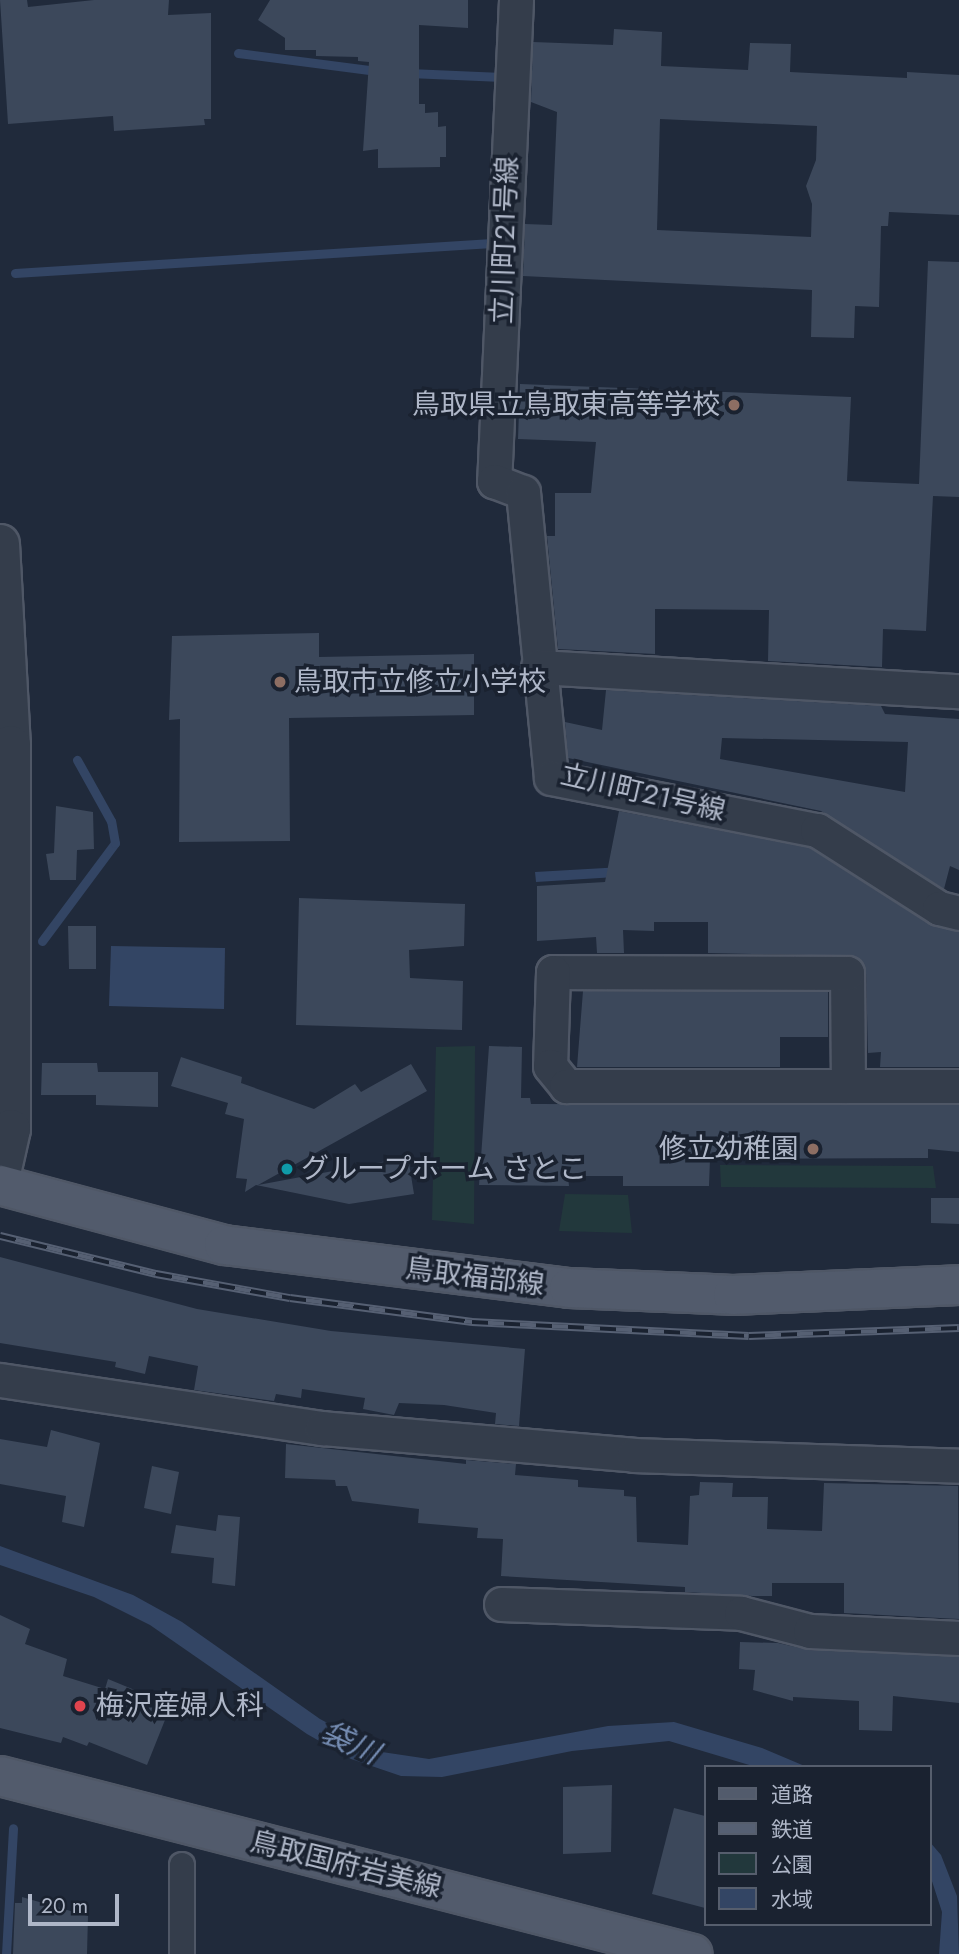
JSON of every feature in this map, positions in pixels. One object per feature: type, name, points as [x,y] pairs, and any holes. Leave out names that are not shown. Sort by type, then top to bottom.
[{"type":"main road","name":"鳥取福部線","points":[[0,1185],[224,1245],[569,1288],[733,1295],[959,1284]]},
{"type":"main road","name":"鳥取国府岩美線","points":[[0,1776],[692,1954]]},
{"type":"street","name":"立川町21号線","points":[[516,0],[494,481],[523,492],[538,667],[551,778],[817,830],[939,908],[959,913]]},
{"type":"street","points":[[0,544],[6,752],[6,1028],[11,1129],[0,1178]]},
{"type":"street","points":[[538,667],[959,691]]},
{"type":"street","points":[[848,1086],[847,973],[553,972],[550,1066],[566,1086],[848,1086],[959,1086]]},
{"type":"street","points":[[0,1380],[321,1428],[634,1455],[959,1466]]},
{"type":"street","points":[[501,1604],[741,1613],[810,1631],[959,1638]]},
{"type":"street","points":[[182,1865],[182,1954]]},
{"type":"green space","points":[[475,1046],[474,1224],[432,1220],[436,1047]]},
{"type":"green space","points":[[720,1165],[933,1166],[936,1188],[721,1187]]},
{"type":"green space","points":[[565,1194],[628,1195],[632,1233],[559,1231]]},
{"type":"water","points":[[675,864],[861,955],[862,966],[680,873],[536,882],[535,872]]},
{"type":"water","points":[[111,946],[225,948],[224,1009],[109,1006]]},
{"type":"water","name":"袋川","points":[[0,1546],[133,1595],[182,1622],[320,1719],[382,1752],[429,1759],[608,1726],[674,1722],[762,1748],[802,1765],[749,1765],[669,1741],[572,1751],[442,1777],[401,1776],[351,1759],[307,1734],[150,1625],[94,1597],[0,1565]]},
{"type":"water","points":[[931,1843],[941,1855],[957,1896],[959,1954],[939,1954],[942,1912],[931,1878]]},
{"type":"building","points":[[0,0],[27,0],[28,7],[94,0],[169,0],[168,15],[211,13],[211,119],[204,119],[205,125],[114,131],[113,116],[8,124]]},
{"type":"building","points":[[270,0],[468,0],[468,28],[419,25],[419,104],[425,104],[425,113],[438,112],[438,127],[446,126],[446,157],[440,157],[440,167],[378,168],[378,149],[363,151],[369,62],[358,61],[358,57],[316,56],[316,50],[285,50],[285,38],[258,20]]},
{"type":"building","points":[[614,29],[662,32],[661,66],[748,70],[750,43],[791,44],[790,72],[907,78],[907,72],[959,75],[959,215],[889,212],[888,226],[881,226],[879,307],[855,306],[854,338],[811,337],[812,290],[523,276],[525,224],[552,225],[557,112],[531,102],[533,42],[613,45]],"holes":[[[660,119],[817,126],[816,160],[806,186],[812,204],[811,237],[657,230]]]},
{"type":"building","points":[[928,261],[959,262],[959,497],[933,496],[926,631],[883,629],[882,667],[768,661],[769,610],[655,609],[655,654],[558,649],[547,536],[555,536],[555,493],[591,493],[596,442],[518,439],[520,384],[851,397],[847,481],[919,484]]},
{"type":"building","points":[[319,633],[319,657],[474,654],[474,715],[289,718],[290,841],[179,842],[180,719],[169,720],[172,636]]},
{"type":"building","points":[[606,690],[881,706],[885,714],[959,719],[959,870],[950,866],[944,889],[821,811],[568,758],[565,722],[602,730]],"holes":[[[722,738],[908,742],[905,792],[720,759]]]},
{"type":"building","points":[[56,806],[93,812],[94,849],[77,850],[76,880],[50,880],[46,854],[54,853]]},
{"type":"building","points":[[619,811],[810,848],[929,924],[959,932],[959,1067],[880,1067],[881,1052],[868,1053],[866,973],[856,956],[708,953],[708,922],[654,922],[654,931],[623,930],[624,953],[597,953],[596,937],[537,941],[537,886],[605,882]]},
{"type":"building","points":[[299,898],[465,904],[464,946],[409,950],[410,978],[463,981],[462,1030],[296,1025]]},
{"type":"building","points":[[68,926],[96,926],[96,969],[69,969]]},
{"type":"building","points":[[583,991],[828,992],[828,1037],[780,1037],[780,1067],[577,1067]]},
{"type":"building","points":[[489,1046],[522,1047],[521,1098],[530,1098],[531,1104],[959,1105],[959,1152],[928,1149],[928,1158],[710,1159],[709,1186],[623,1186],[623,1176],[568,1176],[569,1186],[479,1185]]},
{"type":"building","points":[[181,1057],[242,1077],[241,1083],[314,1109],[355,1084],[361,1092],[411,1064],[427,1091],[258,1185],[408,1157],[414,1194],[349,1204],[256,1185],[245,1192],[247,1179],[236,1178],[244,1119],[225,1114],[228,1103],[171,1086]]},
{"type":"building","points":[[42,1063],[97,1063],[98,1072],[158,1072],[158,1107],[96,1105],[96,1095],[41,1095]]},
{"type":"building","points":[[931,1198],[959,1198],[959,1224],[931,1223]]},
{"type":"building","points":[[0,1257],[197,1309],[331,1331],[525,1349],[519,1426],[495,1424],[496,1413],[444,1405],[399,1403],[394,1415],[363,1409],[365,1398],[302,1389],[301,1398],[276,1394],[274,1401],[194,1390],[198,1366],[149,1356],[145,1374],[115,1367],[116,1362],[0,1343]]},
{"type":"building","points":[[51,1430],[100,1443],[84,1527],[62,1522],[66,1496],[0,1484],[0,1439],[47,1447]]},
{"type":"building","points":[[286,1444],[466,1464],[466,1460],[516,1464],[515,1475],[578,1480],[578,1487],[624,1490],[624,1496],[636,1497],[637,1542],[688,1545],[690,1496],[699,1495],[700,1482],[733,1483],[732,1497],[768,1497],[767,1529],[822,1531],[824,1483],[958,1486],[959,1619],[844,1613],[844,1583],[772,1583],[772,1596],[753,1596],[685,1592],[685,1587],[501,1576],[503,1539],[477,1538],[478,1528],[418,1523],[419,1509],[352,1501],[347,1486],[336,1486],[335,1480],[285,1478]]},
{"type":"building","points":[[152,1466],[179,1472],[171,1514],[144,1508]]},
{"type":"building","points":[[218,1515],[240,1517],[235,1586],[212,1583],[214,1558],[171,1553],[176,1525],[216,1531]]},
{"type":"building","points":[[0,1615],[30,1629],[25,1644],[67,1659],[63,1676],[105,1689],[108,1679],[171,1705],[147,1765],[89,1742],[87,1746],[63,1737],[61,1743],[0,1728]]},
{"type":"building","points":[[740,1642],[778,1643],[809,1650],[959,1657],[959,1703],[893,1696],[892,1731],[859,1730],[859,1701],[793,1697],[793,1701],[753,1690],[755,1670],[739,1669]]},
{"type":"building","points":[[612,1785],[611,1852],[563,1854],[563,1787]]},
{"type":"building","points":[[674,1808],[704,1816],[704,1908],[652,1894]]},
{"type":"building","points":[[22,1897],[88,1916],[87,1954],[13,1954],[15,1903],[22,1903]]},
{"type":"waterway","points":[[238,53],[377,71]]},
{"type":"waterway","points":[[409,73],[502,77]]},
{"type":"waterway","points":[[15,273],[492,243]]},
{"type":"waterway","points":[[42,941],[115,843],[111,821],[77,760]]},
{"type":"waterway","points":[[6,1954],[13,1828]]},
{"type":"railway","points":[[0,1236],[156,1274],[290,1298],[472,1322],[749,1336],[959,1328]]},
{"type":"place","name":"鳥取県立鳥取東高等学校","points":[[734,405]]},
{"type":"place","name":"鳥取市立修立小学校","points":[[280,682]]},
{"type":"place","name":"修立幼稚園","points":[[813,1149]]},
{"type":"place","name":"グループホーム さとこ","points":[[287,1169]]},
{"type":"place","name":"梅沢産婦人科","points":[[80,1706]]}]
